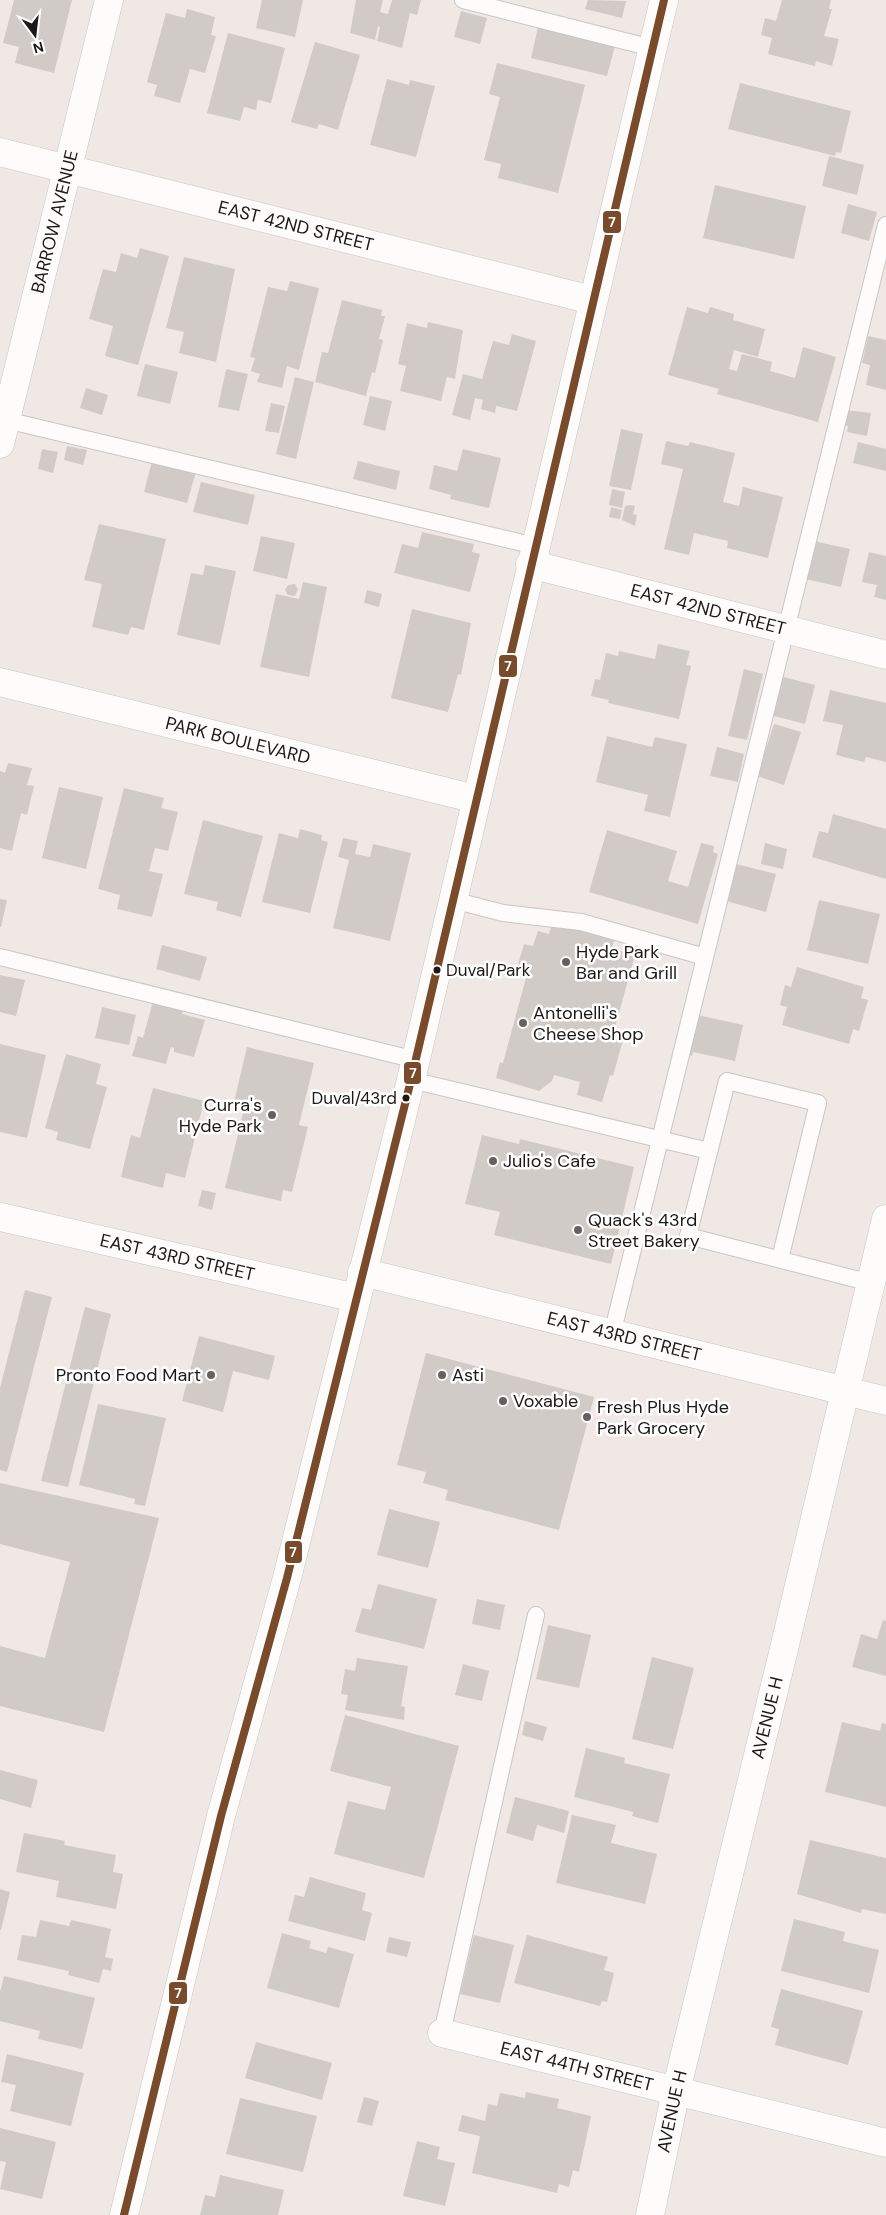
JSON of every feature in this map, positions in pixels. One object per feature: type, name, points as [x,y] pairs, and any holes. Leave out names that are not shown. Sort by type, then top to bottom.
[{"type":"street","name":"BARROW AVENUE","points":[[3,432],[110,0]]},
{"type":"street","points":[[124,2215],[221,1816],[289,1568],[413,1070],[592,300],[664,0]]},
{"type":"street","name":"EAST 42ND STREET","points":[[0,152],[592,300]]},
{"type":"street","name":"EAST 42ND STREET","points":[[533,555],[786,630],[886,655]]},
{"type":"street","name":"PARK BOULEVARD","points":[[0,682],[476,799]]},
{"type":"street","name":"EAST 43RD STREET","points":[[0,1218],[612,1334],[886,1402]]},
{"type":"street","name":"AVENUE H","points":[[650,2215],[676,2091],[886,1220]]},
{"type":"street","name":"EAST 44TH STREET","points":[[442,2033],[886,2143]]},
{"type":"lane","points":[[463,0],[652,48]]},
{"type":"lane","points":[[612,1334],[886,225]]},
{"type":"lane","points":[[3,432],[533,555]]},
{"type":"lane","points":[[453,900],[503,912],[581,922],[705,957]]},
{"type":"lane","points":[[0,957],[709,1151]]},
{"type":"lane","points":[[780,1259],[818,1103],[727,1081],[688,1236],[871,1283]]},
{"type":"lane","points":[[442,2033],[536,1615]]},
{"type":"building","points":[[14,0],[72,0],[54,73],[15,63],[19,47],[3,43]]},
{"type":"building","points":[[262,0],[303,0],[295,37],[256,28]]},
{"type":"building","points":[[356,0],[383,0],[380,12],[388,14],[392,0],[421,0],[417,15],[410,13],[402,48],[377,41],[380,27],[378,26],[375,40],[350,33]]},
{"type":"building","points":[[588,0],[626,1],[622,18],[585,9]]},
{"type":"building","points":[[782,0],[831,0],[829,9],[832,9],[824,36],[839,39],[832,66],[816,61],[815,66],[768,54],[772,38],[761,35],[765,18],[776,21]]},
{"type":"building","points":[[187,9],[215,17],[211,35],[216,36],[205,73],[190,69],[180,103],[154,96],[157,85],[147,82],[166,13],[185,18]]},
{"type":"building","points":[[461,11],[487,18],[480,44],[454,37]]},
{"type":"building","points":[[539,23],[616,42],[607,76],[531,58]]},
{"type":"building","points":[[228,33],[285,48],[271,103],[258,100],[256,110],[244,107],[240,121],[207,113]]},
{"type":"building","points":[[315,42],[360,55],[338,130],[319,124],[317,129],[291,122]]},
{"type":"building","points":[[497,63],[585,85],[558,193],[498,178],[501,164],[484,160],[500,97],[489,94]]},
{"type":"building","points":[[387,79],[409,85],[410,80],[435,86],[416,157],[370,145]]},
{"type":"building","points":[[740,83],[851,111],[841,153],[836,152],[835,156],[728,129]]},
{"type":"building","points":[[829,156],[864,165],[857,195],[822,186]]},
{"type":"building","points":[[715,185],[806,206],[794,259],[703,238]]},
{"type":"building","points":[[848,204],[877,212],[869,241],[841,233]]},
{"type":"building","points":[[140,248],[169,256],[138,365],[105,356],[113,326],[89,319],[103,269],[116,272],[121,253],[137,258]]},
{"type":"building","points":[[184,257],[235,269],[216,362],[179,353],[184,332],[166,328]]},
{"type":"building","points":[[290,281],[319,288],[299,370],[287,366],[282,388],[257,382],[260,374],[251,371],[255,358],[250,357],[268,287],[287,291]]},
{"type":"building","points":[[342,300],[382,310],[381,316],[385,316],[379,339],[383,340],[375,373],[372,372],[366,396],[315,382],[322,352],[328,353]]},
{"type":"building","points":[[687,307],[708,313],[710,307],[734,314],[733,320],[765,329],[758,357],[734,350],[729,369],[737,371],[742,354],[772,362],[770,371],[795,378],[803,347],[836,357],[818,422],[717,394],[719,389],[668,375]]},
{"type":"building","points":[[428,322],[463,330],[455,379],[447,377],[441,401],[400,391],[406,366],[398,364],[407,323],[427,328]]},
{"type":"building","points":[[512,334],[536,341],[517,411],[496,406],[495,413],[481,409],[483,400],[475,398],[470,420],[452,415],[463,374],[482,379],[493,341],[509,345]]},
{"type":"building","points":[[868,336],[886,340],[886,390],[866,385],[870,365],[862,363]]},
{"type":"building","points":[[145,364],[178,372],[170,404],[137,396]]},
{"type":"building","points":[[226,369],[248,374],[239,411],[218,407]]},
{"type":"building","points":[[295,377],[314,382],[296,459],[276,454]]},
{"type":"building","points":[[86,388],[108,395],[102,415],[80,408]]},
{"type":"building","points":[[370,396],[392,401],[385,431],[363,425]]},
{"type":"building","points":[[271,403],[285,406],[279,433],[265,431]]},
{"type":"building","points":[[844,410],[871,413],[867,436],[847,432],[848,426],[841,425]]},
{"type":"building","points":[[621,429],[643,434],[631,490],[609,486]]},
{"type":"building","points":[[666,441],[688,446],[690,442],[735,453],[723,502],[739,506],[743,487],[783,497],[768,558],[727,548],[728,541],[694,533],[689,555],[664,549],[683,469],[661,464]]},
{"type":"building","points":[[858,442],[886,449],[886,471],[853,463]]},
{"type":"building","points":[[67,446],[87,450],[83,465],[64,460]]},
{"type":"building","points":[[42,449],[58,452],[53,473],[38,469]]},
{"type":"building","points":[[463,449],[501,458],[489,508],[450,499],[451,495],[429,489],[434,465],[457,471]]},
{"type":"building","points":[[152,461],[196,472],[187,503],[144,492]]},
{"type":"building","points":[[358,461],[400,471],[396,490],[353,479]]},
{"type":"building","points":[[201,482],[255,495],[248,525],[193,512]]},
{"type":"building","points":[[612,489],[625,492],[622,508],[609,505]]},
{"type":"building","points":[[625,506],[635,506],[633,514],[637,515],[635,526],[622,520]]},
{"type":"building","points":[[611,507],[622,510],[620,519],[609,517]]},
{"type":"building","points":[[99,524],[166,539],[144,630],[131,627],[128,635],[92,627],[102,584],[84,580]]},
{"type":"building","points":[[422,532],[474,544],[472,552],[480,554],[470,592],[394,573],[402,544],[418,548]]},
{"type":"building","points":[[261,536],[295,543],[287,579],[253,571]]},
{"type":"building","points":[[813,541],[850,549],[841,587],[805,579]]},
{"type":"building","points":[[869,552],[886,556],[886,600],[874,597],[877,585],[862,582]]},
{"type":"building","points":[[205,565],[236,571],[220,645],[177,635],[191,573],[203,575]]},
{"type":"building","points":[[303,582],[327,587],[309,677],[260,667],[276,594],[299,599]]},
{"type":"building","points":[[295,584],[298,590],[295,596],[288,595],[285,590],[288,585]]},
{"type":"building","points":[[367,590],[382,594],[379,607],[364,603]]},
{"type":"building","points":[[412,609],[471,623],[461,675],[458,674],[448,712],[391,698]]},
{"type":"building","points":[[658,644],[690,651],[686,665],[691,666],[679,719],[608,703],[609,700],[591,696],[595,679],[600,680],[606,653],[618,656],[619,651],[655,659]]},
{"type":"building","points":[[744,669],[763,674],[747,740],[728,736]]},
{"type":"building","points":[[780,676],[815,685],[805,724],[770,715]]},
{"type":"building","points":[[830,690],[886,703],[886,762],[866,757],[864,762],[836,755],[843,725],[823,721]]},
{"type":"building","points":[[774,724],[801,732],[784,785],[757,776]]},
{"type":"building","points":[[607,736],[652,747],[655,737],[687,744],[670,817],[644,811],[648,795],[596,782]]},
{"type":"building","points":[[717,747],[744,754],[738,782],[710,776]]},
{"type":"building","points":[[8,763],[32,768],[27,785],[34,786],[27,815],[21,813],[12,851],[0,848],[0,771],[5,773]]},
{"type":"building","points":[[59,787],[103,797],[86,869],[42,858]]},
{"type":"building","points":[[124,788],[164,798],[161,808],[178,812],[168,851],[155,848],[149,871],[163,874],[152,917],[117,909],[120,895],[98,889]]},
{"type":"building","points":[[833,814],[886,829],[886,879],[812,857],[819,831],[828,833]]},
{"type":"building","points":[[203,820],[263,836],[241,917],[216,910],[218,902],[184,894]]},
{"type":"building","points":[[300,829],[322,835],[321,840],[328,842],[310,913],[262,902],[279,833],[298,838]]},
{"type":"building","points":[[607,830],[677,851],[668,881],[688,887],[701,843],[714,846],[713,852],[718,854],[698,924],[589,892]]},
{"type":"building","points":[[343,838],[358,841],[355,854],[370,857],[373,844],[411,853],[390,941],[333,928],[349,860],[338,857]]},
{"type":"building","points":[[765,843],[787,849],[783,869],[761,864]]},
{"type":"building","points":[[736,864],[776,874],[766,912],[726,901]]},
{"type":"building","points":[[0,899],[7,900],[1,927],[0,927]]},
{"type":"building","points":[[819,900],[880,914],[868,964],[807,950]]},
{"type":"building","points":[[553,920],[615,937],[612,948],[635,955],[614,1031],[625,1033],[613,1076],[610,1075],[602,1102],[577,1095],[580,1082],[554,1075],[552,1081],[539,1091],[496,1078],[500,1062],[503,1063],[527,974],[516,971],[524,944],[533,946],[538,931],[549,934]]},
{"type":"building","points":[[162,945],[207,957],[200,981],[156,969]]},
{"type":"building","points":[[797,967],[864,987],[861,998],[868,1000],[859,1031],[853,1029],[849,1044],[782,1025],[787,1007],[780,1005],[785,985],[791,987]]},
{"type":"building","points":[[0,975],[25,980],[16,1016],[0,1012]]},
{"type":"building","points":[[153,1001],[184,1009],[182,1014],[205,1020],[194,1057],[174,1052],[174,1048],[171,1047],[166,1064],[132,1056],[138,1036],[143,1038]]},
{"type":"building","points":[[102,1007],[136,1015],[129,1045],[95,1038]]},
{"type":"building","points":[[693,1014],[743,1025],[735,1061],[693,1052],[692,1056],[685,1054]]},
{"type":"building","points":[[0,1044],[46,1055],[27,1138],[0,1132]]},
{"type":"building","name":"Curra's Hyde Park","points":[[247,1047],[314,1063],[299,1125],[308,1127],[292,1192],[283,1190],[281,1201],[225,1188],[245,1105],[234,1102]]},
{"type":"building","points":[[66,1054],[101,1064],[96,1084],[107,1087],[90,1149],[56,1140],[58,1132],[45,1128]]},
{"type":"building","points":[[153,1088],[204,1101],[185,1178],[166,1173],[163,1188],[121,1177],[131,1135],[140,1138]]},
{"type":"building","points":[[482,1135],[519,1144],[520,1139],[634,1167],[611,1264],[494,1235],[500,1212],[465,1204]]},
{"type":"building","points":[[202,1190],[216,1193],[212,1210],[198,1206]]},
{"type":"building","points":[[25,1290],[52,1297],[7,1472],[0,1470],[0,1388]]},
{"type":"building","points":[[85,1307],[111,1314],[68,1487],[41,1481]]},
{"type":"building","name":"Pronto Food Mart","points":[[199,1336],[275,1356],[269,1380],[233,1371],[223,1412],[182,1401]]},
{"type":"building","points":[[426,1353],[594,1397],[559,1530],[445,1500],[448,1490],[423,1483],[426,1472],[397,1465]]},
{"type":"building","points":[[98,1404],[166,1418],[145,1506],[134,1504],[135,1499],[79,1485]]},
{"type":"building","points":[[0,1483],[159,1518],[104,1732],[0,1706],[0,1646],[45,1658],[70,1562],[0,1544]]},
{"type":"building","points":[[389,1509],[440,1522],[428,1568],[377,1555]]},
{"type":"building","points":[[378,1584],[437,1599],[424,1649],[355,1632],[362,1608],[371,1610]]},
{"type":"building","points":[[477,1599],[505,1605],[500,1630],[472,1624]]},
{"type":"building","points":[[883,1620],[886,1621],[886,1676],[852,1667],[861,1634],[877,1639]]},
{"type":"building","points":[[548,1625],[591,1635],[579,1688],[536,1679]]},
{"type":"building","points":[[652,1657],[694,1668],[673,1749],[632,1739]]},
{"type":"building","points":[[357,1658],[408,1666],[401,1706],[405,1707],[404,1720],[345,1710],[348,1695],[341,1694],[345,1669],[355,1671]]},
{"type":"building","points":[[463,1664],[489,1671],[482,1701],[455,1695]]},
{"type":"building","points":[[345,1715],[459,1746],[424,1878],[334,1854],[348,1801],[385,1810],[391,1787],[330,1771]]},
{"type":"building","points":[[525,1721],[547,1727],[543,1741],[522,1735]]},
{"type":"building","points":[[842,1722],[880,1731],[882,1723],[886,1724],[886,1807],[825,1792]]},
{"type":"building","points":[[586,1748],[625,1758],[624,1763],[670,1774],[658,1823],[632,1816],[633,1812],[574,1797]]},
{"type":"building","points":[[0,1770],[38,1780],[31,1808],[0,1799]]},
{"type":"building","points":[[515,1797],[569,1811],[564,1833],[537,1825],[533,1841],[506,1833]]},
{"type":"building","points":[[572,1815],[616,1825],[611,1843],[657,1854],[645,1904],[556,1883]]},
{"type":"building","points":[[24,1833],[65,1841],[64,1845],[116,1855],[113,1872],[123,1874],[116,1909],[56,1897],[59,1881],[16,1872]]},
{"type":"building","points":[[810,1840],[886,1858],[886,1914],[862,1909],[861,1913],[797,1894]]},
{"type":"building","points":[[310,1877],[366,1893],[362,1910],[372,1913],[365,1941],[288,1921],[295,1895],[304,1897]]},
{"type":"building","points":[[0,1889],[10,1892],[1,1930],[0,1930]]},
{"type":"building","points":[[794,1919],[845,1932],[843,1941],[879,1950],[869,1993],[781,1971]]},
{"type":"building","points":[[40,1920],[69,1926],[71,1920],[111,1929],[105,1957],[113,1959],[111,1971],[103,1969],[99,1983],[68,1975],[69,1971],[17,1960],[22,1935],[36,1937]]},
{"type":"building","points":[[282,1933],[311,1941],[309,1948],[326,1953],[328,1947],[354,1954],[339,2008],[267,1988]]},
{"type":"building","points":[[474,1935],[514,1945],[500,2003],[460,1994]]},
{"type":"building","points":[[527,1935],[608,1957],[604,1970],[614,1973],[607,2002],[602,2001],[600,2006],[514,1983]]},
{"type":"building","points":[[389,1937],[411,1942],[407,1957],[386,1952]]},
{"type":"building","points":[[4,1976],[95,1998],[82,2049],[38,2039],[40,2031],[0,2021],[0,1992]]},
{"type":"building","points":[[781,1989],[863,2011],[848,2065],[775,2045],[779,2029],[771,2027]]},
{"type":"building","points":[[256,2042],[332,2063],[322,2100],[245,2078]]},
{"type":"building","points":[[7,2054],[84,2073],[71,2126],[10,2111],[16,2085],[1,2082]]},
{"type":"building","points":[[526,2092],[559,2099],[557,2108],[591,2116],[579,2172],[573,2170],[569,2187],[559,2184],[557,2193],[472,2173],[480,2136],[458,2131],[462,2115],[485,2121],[488,2104],[497,2106],[500,2093],[525,2098]]},
{"type":"building","points":[[364,2097],[379,2101],[372,2126],[357,2122]]},
{"type":"building","points":[[240,2098],[317,2116],[303,2172],[226,2154]]},
{"type":"building","points":[[0,2128],[56,2142],[42,2199],[0,2189],[6,2162],[0,2161]]},
{"type":"building","points":[[417,2141],[440,2147],[437,2159],[455,2163],[445,2206],[403,2196]]},
{"type":"building","points":[[220,2175],[284,2190],[278,2215],[200,2215],[205,2195],[215,2197]]},
{"type":"transit line","name":"7","points":[[124,2215],[221,1816],[287,1578],[411,1080],[664,0]]},
{"type":"place","name":"Hyde Park Bar and Grill","points":[[566,962]]},
{"type":"place","name":"Duval/Park","points":[[437,970]]},
{"type":"place","name":"Antonelli's Cheese Shop","points":[[523,1023]]},
{"type":"place","name":"Duval/43rd","points":[[406,1098]]},
{"type":"place","name":"Curra's Hyde Park","points":[[272,1115]]},
{"type":"place","name":"Julio's Cafe","points":[[493,1161]]},
{"type":"place","name":"Quack's 43rd Street Bakery","points":[[578,1230]]},
{"type":"place","name":"Pronto Food Mart","points":[[211,1375]]},
{"type":"place","name":"Asti","points":[[442,1375]]},
{"type":"place","name":"Voxable","points":[[503,1401]]},
{"type":"place","name":"Fresh Plus Hyde Park Grocery","points":[[587,1417]]}]
